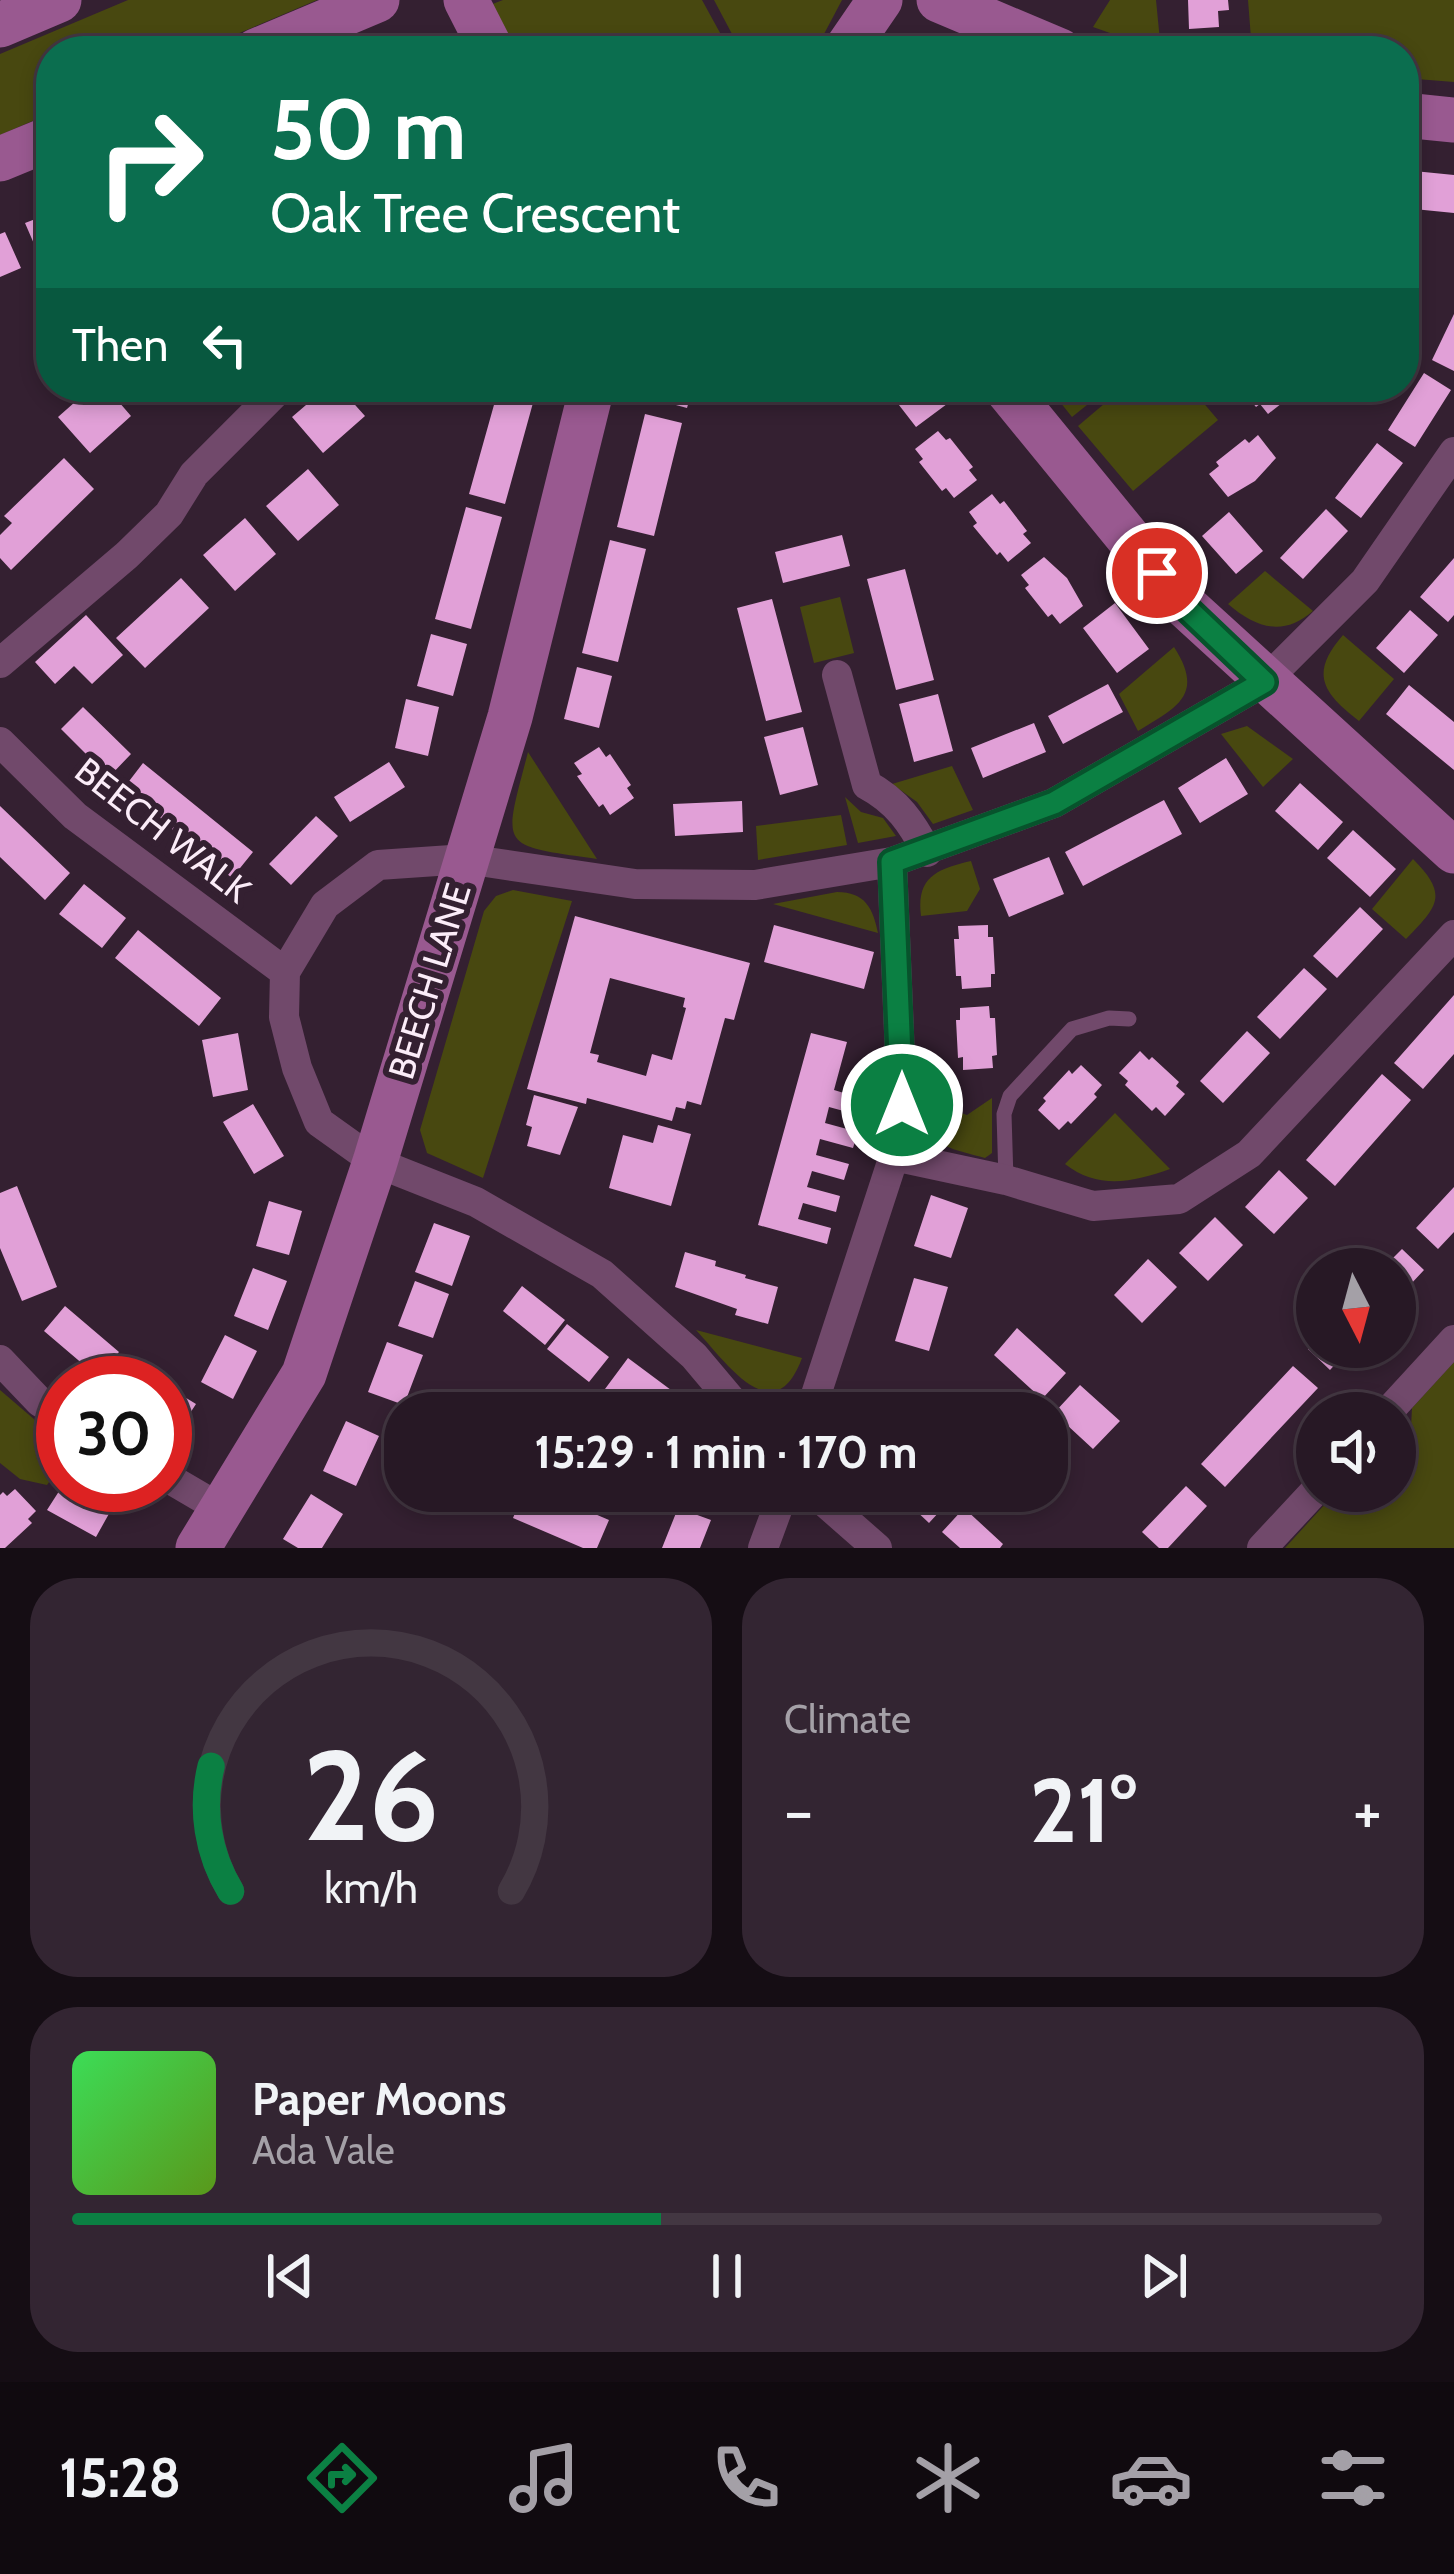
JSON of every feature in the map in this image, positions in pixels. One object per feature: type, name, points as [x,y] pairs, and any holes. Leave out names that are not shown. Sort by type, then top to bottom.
[{"type":"street","points":[[0,25],[59,0]]},
{"type":"street","points":[[292,36],[377,0]]},
{"type":"street","points":[[466,0],[484,36]]},
{"type":"street","points":[[855,36],[880,0]]},
{"type":"street","points":[[939,0],[1024,36]]},
{"type":"street","points":[[1419,117],[1454,120]]},
{"type":"street","points":[[0,159],[36,144]]},
{"type":"street","points":[[0,663],[169,514],[194,474],[266,402]]},
{"type":"street","name":"BEECH LANE","points":[[198,1548],[304,1374],[375,1162],[510,717],[588,402]]},
{"type":"street","points":[[1017,402],[1180,602],[1454,851]]},
{"type":"street","points":[[724,1392],[694,1356],[602,1274],[476,1202],[375,1162],[319,1122],[297,1069],[284,1017],[284,972],[325,905],[379,865],[466,860],[635,884],[755,885],[892,862],[1054,803],[1264,682],[1365,581],[1454,452]]},
{"type":"street","points":[[837,674],[867,785],[890,797],[914,826],[927,852]]},
{"type":"street","name":"BEECH WALK","points":[[0,742],[75,816],[284,972]]},
{"type":"street","points":[[817,1392],[894,1156],[902,1105],[892,862]]},
{"type":"street","points":[[894,1156],[1006,1180],[1093,1206],[1179,1199],[1249,1154],[1454,935]]},
{"type":"street","points":[[1406,1392],[1454,1340]]},
{"type":"street","points":[[0,1360],[36,1398]]},
{"type":"street","points":[[192,1492],[223,1510]]},
{"type":"street","points":[[763,1548],[776,1512]]},
{"type":"street","points":[[836,1512],[877,1548]]},
{"type":"street","points":[[1262,1548],[1296,1512]]},
{"type":"lane","points":[[1006,1180],[1004,1114],[1010,1096],[1072,1029],[1109,1018],[1129,1019]]},
{"type":"shaded area","points":[[128,0],[317,0],[232,36],[43,36]]},
{"type":"shaded area","points":[[503,0],[702,0],[722,36],[509,36],[490,5]]},
{"type":"shaded area","points":[[714,0],[842,0],[823,36],[733,36]]},
{"type":"shaded area","points":[[1110,0],[1156,0],[1160,36],[1118,36],[1093,27]]},
{"type":"shaded area","points":[[1248,0],[1454,0],[1454,82],[1419,79],[1419,36],[1251,36]]},
{"type":"shaded area","points":[[36,39],[36,119],[0,135],[0,54]]},
{"type":"shaded area","points":[[1060,402],[1091,402],[1072,417]]},
{"type":"shaded area","points":[[1106,402],[1203,402],[1218,420],[1133,491],[1078,426]]},
{"type":"shaded area","points":[[1265,571],[1313,611],[1280,627],[1259,624],[1228,604]]},
{"type":"shaded area","points":[[840,597],[854,653],[814,663],[800,607]]},
{"type":"shaded area","points":[[1343,635],[1394,679],[1359,721],[1325,682],[1326,661]]},
{"type":"shaded area","points":[[1174,647],[1183,663],[1187,688],[1175,707],[1138,731],[1119,694]]},
{"type":"shaded area","points":[[1247,726],[1293,759],[1263,787],[1221,734]]},
{"type":"shaded area","points":[[528,752],[597,859],[541,850],[516,837],[514,808]]},
{"type":"shaded area","points":[[952,766],[973,810],[933,824],[917,802],[892,784]]},
{"type":"shaded area","points":[[845,797],[861,812],[883,818],[896,836],[858,843]]},
{"type":"shaded area","points":[[841,815],[847,845],[758,860],[756,826]]},
{"type":"shaded area","points":[[1413,859],[1432,882],[1435,900],[1406,939],[1372,909]]},
{"type":"shaded area","points":[[971,861],[980,889],[967,911],[921,916],[922,892],[931,877]]},
{"type":"shaded area","points":[[513,890],[572,901],[483,1178],[427,1153],[420,1130],[484,911],[496,896]]},
{"type":"shaded area","points":[[837,892],[866,903],[878,933],[773,904]]},
{"type":"shaded area","points":[[992,1098],[992,1153],[985,1158],[938,1142],[925,1127],[927,1101],[967,1115]]},
{"type":"shaded area","points":[[1115,1113],[1170,1169],[1116,1181],[1090,1178],[1065,1164]]},
{"type":"shaded area","points":[[696,1330],[802,1358],[791,1380],[778,1390],[764,1391],[735,1373]]},
{"type":"shaded area","points":[[1454,1362],[1454,1548],[1285,1548],[1318,1512],[1416,1512],[1416,1404]]},
{"type":"shaded area","points":[[0,1390],[36,1421],[36,1483],[20,1479],[0,1463]]},
{"type":"building","points":[[1188,0],[1228,0],[1229,10],[1218,11],[1219,27],[1189,29]]},
{"type":"building","points":[[1419,172],[1454,175],[1454,213],[1419,210]]},
{"type":"building","points":[[36,219],[36,248],[25,223]]},
{"type":"building","points":[[5,232],[21,268],[0,277],[0,234]]},
{"type":"building","points":[[1454,314],[1454,371],[1432,360]]},
{"type":"building","points":[[1424,373],[1451,390],[1415,447],[1388,430],[1406,402],[1419,402]]},
{"type":"building","points":[[75,402],[119,402],[131,416],[90,453],[58,417]]},
{"type":"building","points":[[310,402],[352,402],[365,416],[323,453],[292,417]]},
{"type":"building","points":[[495,402],[533,402],[505,504],[469,494]]},
{"type":"building","points":[[897,402],[946,402],[947,404],[916,427]]},
{"type":"building","points":[[1252,402],[1283,402],[1268,414],[1260,404],[1256,407]]},
{"type":"building","points":[[645,414],[682,423],[654,536],[617,527]]},
{"type":"building","points":[[938,431],[946,440],[950,438],[973,467],[969,470],[977,480],[954,498],[946,488],[942,491],[919,462],[923,459],[915,449]]},
{"type":"building","points":[[1258,435],[1276,458],[1255,481],[1228,497],[1209,474],[1219,466],[1216,462],[1245,439],[1249,443]]},
{"type":"building","points":[[1377,443],[1403,463],[1361,518],[1335,498]]},
{"type":"building","points":[[64,458],[94,489],[11,570],[0,558],[0,535],[12,523],[4,516]]},
{"type":"building","points":[[308,469],[339,505],[298,541],[266,506]]},
{"type":"building","points":[[992,494],[1000,504],[1004,501],[1031,543],[1008,562],[973,526],[977,523],[969,512]]},
{"type":"building","points":[[466,507],[502,517],[471,629],[435,619]]},
{"type":"building","points":[[1326,509],[1348,531],[1303,579],[1280,558]]},
{"type":"building","points":[[1229,512],[1263,551],[1236,574],[1202,536]]},
{"type":"building","points":[[245,518],[276,554],[235,591],[203,555]]},
{"type":"building","points":[[842,535],[850,566],[783,583],[775,552]]},
{"type":"building","points":[[610,540],[646,549],[618,662],[582,653]]},
{"type":"building","points":[[1044,557],[1067,578],[1083,606],[1060,624],[1052,614],[1048,617],[1025,588],[1029,585],[1021,575]]},
{"type":"building","points":[[1454,558],[1454,615],[1448,622],[1420,597]]},
{"type":"building","points":[[905,569],[934,680],[896,690],[867,579]]},
{"type":"building","points":[[181,578],[209,608],[145,668],[116,638]]},
{"type":"building","points":[[772,599],[802,712],[766,721],[737,608]]},
{"type":"building","points":[[1115,603],[1149,649],[1117,673],[1083,628]]},
{"type":"building","points":[[1410,610],[1438,635],[1404,673],[1376,648]]},
{"type":"building","points":[[86,615],[123,655],[92,684],[74,666],[55,684],[35,662]]},
{"type":"building","points":[[431,634],[467,644],[453,696],[417,686]]},
{"type":"building","points":[[577,667],[612,676],[599,728],[564,719]]},
{"type":"building","points":[[1108,684],[1123,712],[1063,744],[1048,716]]},
{"type":"building","points":[[1409,685],[1454,722],[1454,770],[1386,714]]},
{"type":"building","points":[[938,694],[953,751],[914,762],[899,704]]},
{"type":"building","points":[[406,699],[439,707],[428,756],[395,748]]},
{"type":"building","points":[[83,707],[131,754],[109,777],[61,729]]},
{"type":"building","points":[[1034,723],[1046,752],[983,778],[971,748]]},
{"type":"building","points":[[803,727],[818,785],[780,795],[764,737]]},
{"type":"building","points":[[599,747],[606,757],[610,754],[634,798],[610,815],[577,776],[582,774],[574,763]]},
{"type":"building","points":[[1226,758],[1248,794],[1200,823],[1178,788]]},
{"type":"building","points":[[389,762],[405,787],[350,822],[334,797]]},
{"type":"building","points":[[143,763],[253,852],[232,878],[123,789]]},
{"type":"building","points":[[1300,783],[1343,822],[1318,850],[1275,811]]},
{"type":"building","points":[[1164,800],[1182,834],[1083,886],[1065,852]]},
{"type":"building","points":[[742,801],[743,832],[675,836],[673,804]]},
{"type":"building","points":[[0,806],[70,873],[45,900],[0,857]]},
{"type":"building","points":[[316,816],[338,836],[291,885],[269,864]]},
{"type":"building","points":[[1353,830],[1396,869],[1370,897],[1327,858]]},
{"type":"building","points":[[1049,857],[1064,894],[1009,917],[993,879]]},
{"type":"building","points":[[84,884],[126,918],[102,948],[59,914]]},
{"type":"building","points":[[1360,907],[1383,929],[1337,978],[1313,956]]},
{"type":"building","points":[[575,916],[750,963],[734,1020],[725,1018],[701,1105],[687,1101],[685,1109],[676,1107],[672,1121],[587,1098],[586,1104],[527,1089]],"holes":[[[610,978],[685,998],[672,1060],[652,1054],[646,1076],[597,1062],[599,1055],[590,1053]]]},
{"type":"building","points":[[774,925],[874,952],[864,989],[764,962]]},
{"type":"building","points":[[988,925],[995,974],[991,974],[991,987],[962,989],[961,976],[956,976],[958,926]]},
{"type":"building","points":[[138,930],[221,998],[199,1026],[115,958]]},
{"type":"building","points":[[1304,968],[1327,989],[1280,1039],[1257,1017]]},
{"type":"building","points":[[1454,995],[1454,1054],[1423,1089],[1394,1063]]},
{"type":"building","points":[[989,1006],[990,1018],[995,1018],[993,1068],[963,1070],[956,1020],[960,1020],[960,1008]]},
{"type":"building","points":[[1247,1031],[1270,1053],[1223,1103],[1200,1081]]},
{"type":"building","points":[[238,1033],[248,1090],[213,1097],[202,1040]]},
{"type":"building","points":[[811,1033],[847,1042],[834,1090],[867,1100],[862,1116],[829,1107],[825,1123],[858,1132],[853,1148],[820,1139],[816,1155],[849,1164],[844,1180],[812,1171],[807,1187],[840,1196],[836,1212],[803,1203],[798,1219],[831,1228],[827,1244],[758,1225]]},
{"type":"building","points":[[1140,1051],[1179,1082],[1176,1086],[1185,1094],[1165,1116],[1156,1107],[1152,1111],[1119,1073]]},
{"type":"building","points":[[1081,1065],[1102,1085],[1094,1094],[1097,1097],[1059,1130],[1038,1110],[1069,1070],[1072,1074]]},
{"type":"building","points":[[1382,1074],[1411,1100],[1335,1186],[1306,1160]]},
{"type":"building","points":[[534,1095],[578,1107],[560,1155],[527,1146],[532,1127],[526,1125]]},
{"type":"building","points":[[253,1104],[284,1156],[254,1174],[223,1122]]},
{"type":"building","points":[[658,1125],[691,1134],[671,1206],[609,1188],[623,1135],[653,1143]]},
{"type":"building","points":[[1279,1170],[1308,1198],[1274,1234],[1245,1207]]},
{"type":"building","points":[[17,1186],[57,1287],[22,1301],[0,1248],[0,1193]]},
{"type":"building","points":[[1454,1187],[1454,1232],[1438,1249],[1416,1228]]},
{"type":"building","points":[[931,1195],[968,1208],[951,1258],[914,1246]]},
{"type":"building","points":[[269,1201],[302,1211],[289,1255],[256,1246]]},
{"type":"building","points":[[1215,1217],[1243,1245],[1208,1281],[1179,1253]]},
{"type":"building","points":[[434,1223],[470,1236],[452,1286],[415,1272]]},
{"type":"building","points":[[685,1252],[778,1287],[768,1324],[735,1315],[737,1309],[675,1287]]},
{"type":"building","points":[[1148,1259],[1177,1287],[1142,1323],[1114,1295]]},
{"type":"building","points":[[253,1268],[287,1281],[268,1330],[234,1316]]},
{"type":"building","points":[[914,1278],[948,1287],[929,1351],[895,1341]]},
{"type":"building","points":[[415,1281],[449,1294],[433,1338],[398,1326]]},
{"type":"building","points":[[522,1286],[565,1320],[545,1345],[503,1311]]},
{"type":"building","points":[[65,1306],[119,1352],[116,1356],[73,1356],[44,1331]]},
{"type":"building","points":[[567,1324],[609,1357],[589,1382],[547,1349]]},
{"type":"building","points":[[1017,1328],[1066,1373],[1048,1392],[1034,1392],[994,1355]]},
{"type":"building","points":[[225,1335],[257,1351],[233,1399],[201,1382]]},
{"type":"building","points":[[387,1342],[423,1355],[409,1392],[384,1392],[384,1398],[368,1392]]},
{"type":"building","points":[[628,1358],[671,1390],[609,1392],[605,1389]]},
{"type":"building","points":[[1293,1366],[1318,1388],[1296,1392],[1296,1411],[1225,1487],[1201,1464]]},
{"type":"building","points":[[1080,1385],[1120,1421],[1093,1449],[1068,1426],[1068,1398]]},
{"type":"building","points":[[346,1421],[379,1436],[356,1486],[323,1471]]},
{"type":"building","points":[[1186,1486],[1207,1506],[1168,1548],[1159,1548],[1142,1532]]},
{"type":"building","points":[[15,1489],[36,1511],[28,1519],[32,1523],[0,1548],[0,1495]]},
{"type":"building","points":[[311,1494],[343,1514],[322,1548],[298,1548],[283,1539]]},
{"type":"building","points":[[51,1512],[110,1512],[96,1537]]},
{"type":"building","points":[[515,1512],[590,1512],[609,1520],[597,1548],[583,1548],[513,1518]]},
{"type":"building","points":[[676,1512],[711,1520],[700,1548],[662,1548]]},
{"type":"building","points":[[917,1512],[939,1512],[929,1523]]},
{"type":"building","points":[[960,1512],[968,1512],[1003,1544],[1000,1548],[960,1548],[942,1532]]},
{"type":"route","points":[[902,1105],[892,862],[1054,803],[1264,682],[1180,602],[1157,573]]}]
